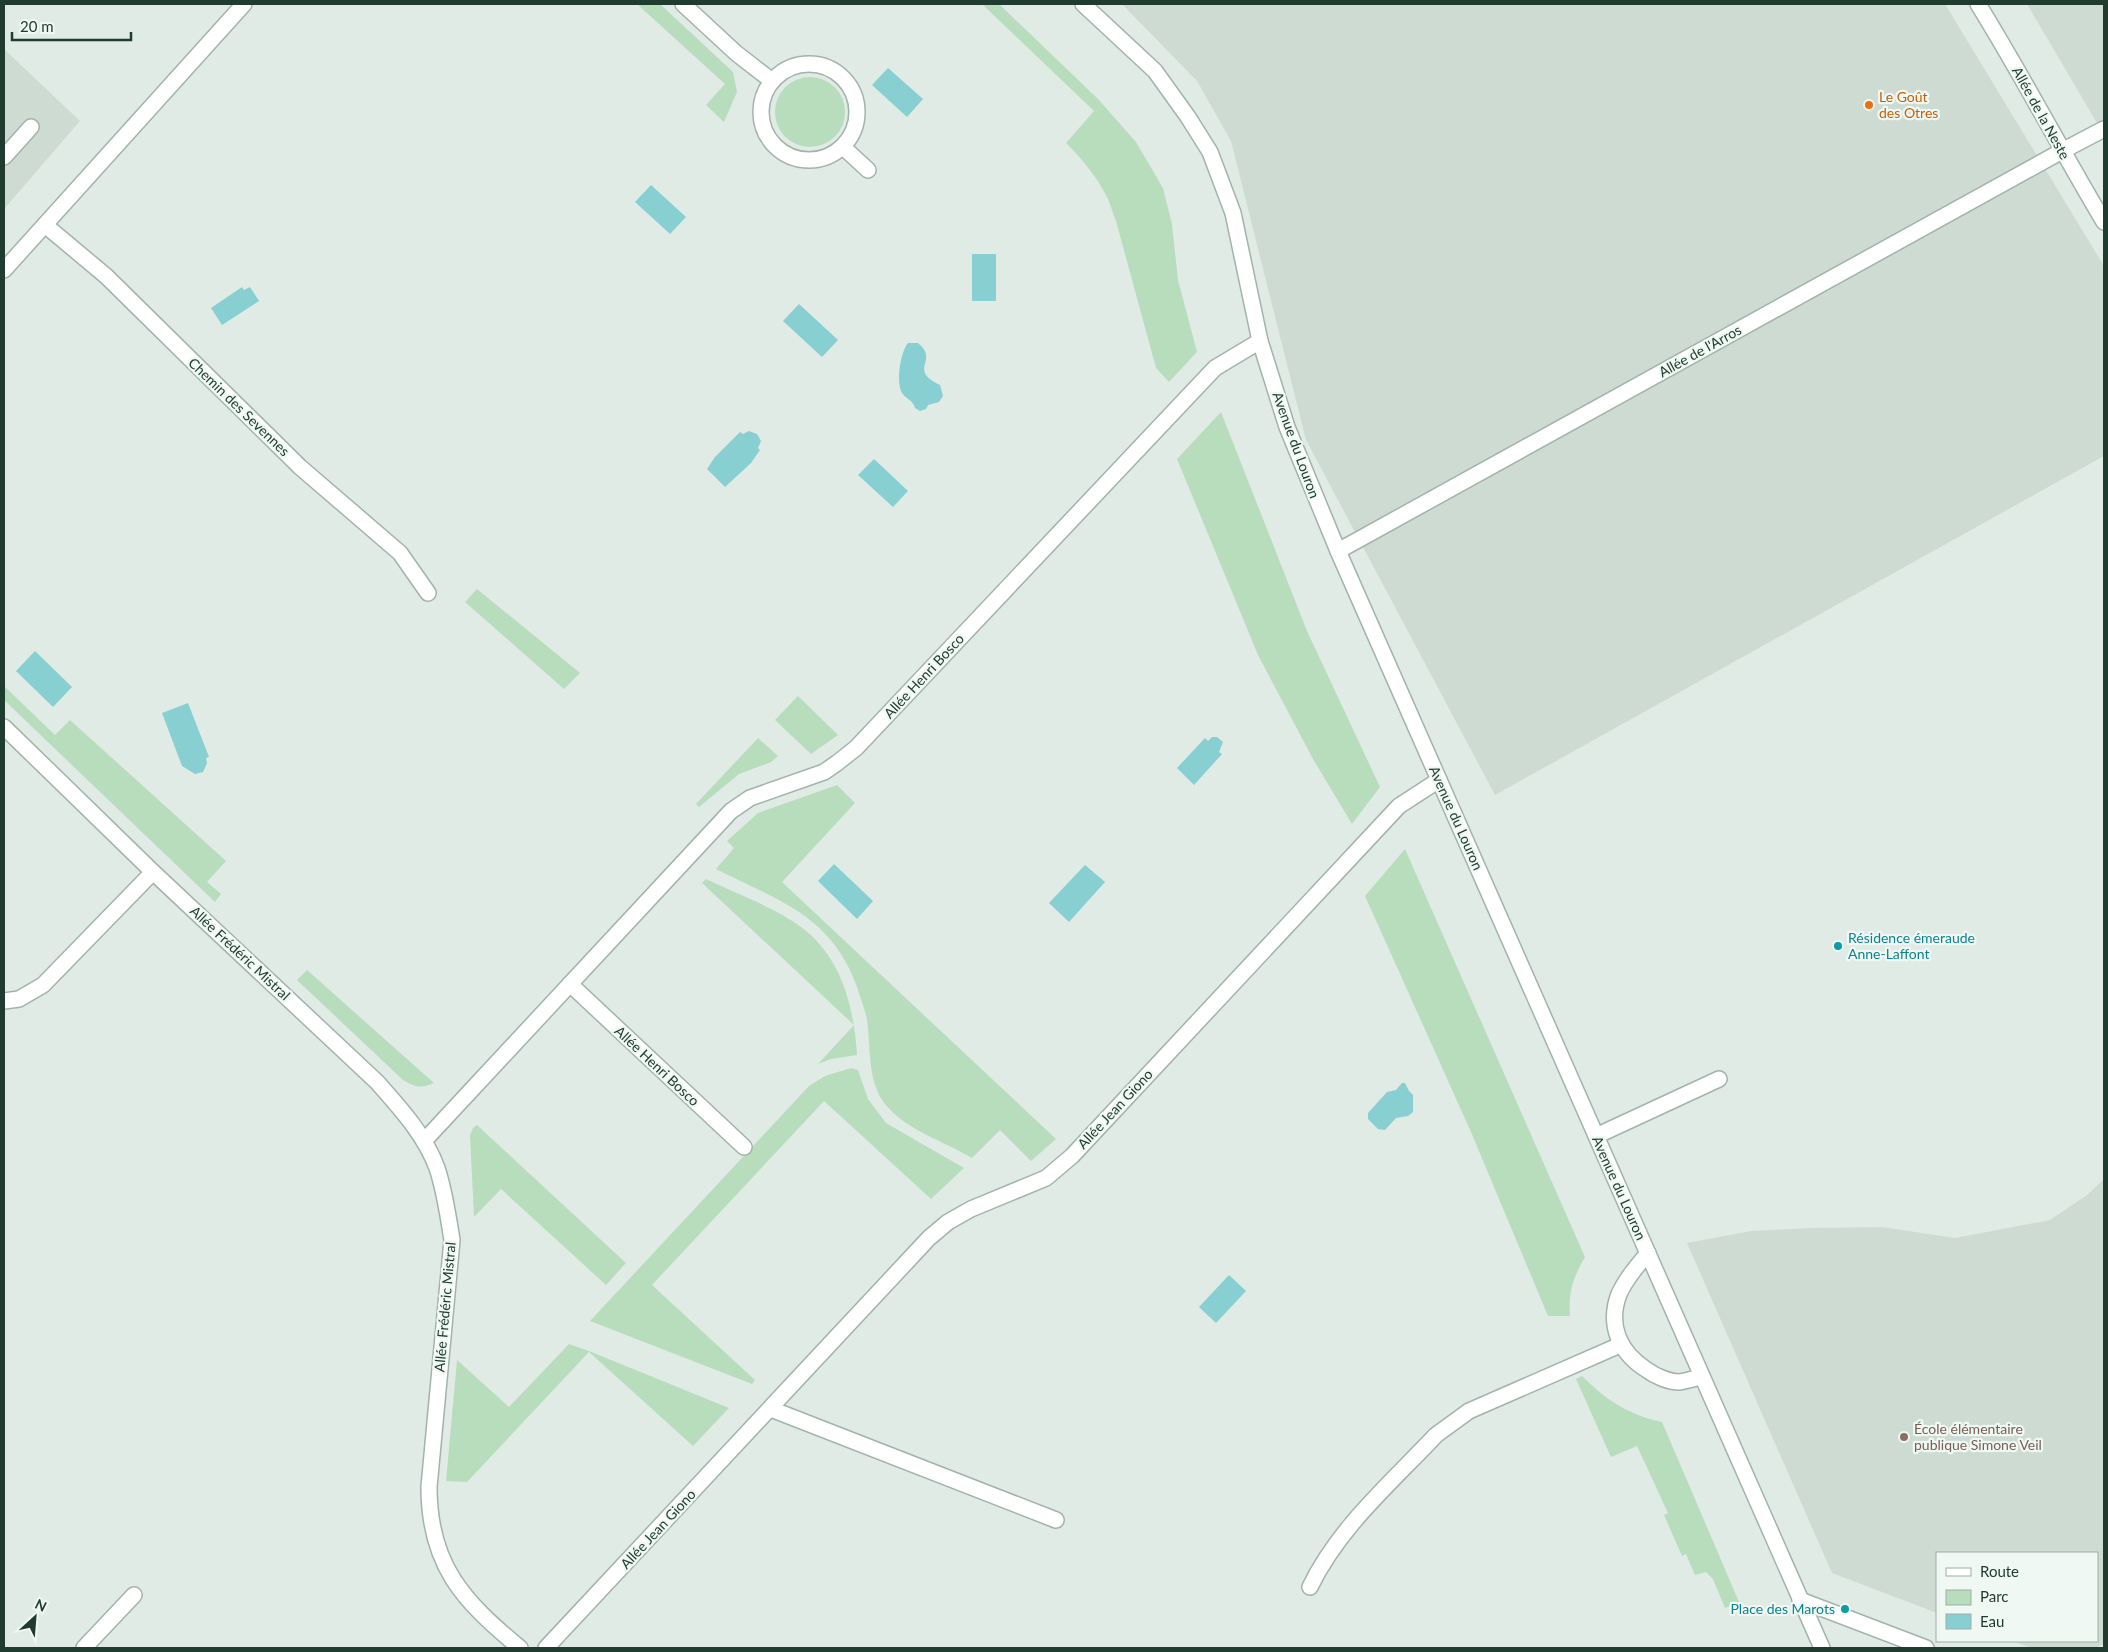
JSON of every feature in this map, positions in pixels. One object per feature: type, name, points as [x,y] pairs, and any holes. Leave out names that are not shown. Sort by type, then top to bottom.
[{"type":"street","points":[[4,270],[244,4]]},
{"type":"street","points":[[683,4],[736,53],[772,81]]},
{"type":"street","name":"Avenue du Louron","points":[[1083,4],[1155,71],[1210,152],[1233,213],[1260,341],[1293,444],[1338,551],[1822,1648]]},
{"type":"street","name":"Allée de la Neste","points":[[1978,4],[2011,57],[2062,152],[2104,222]]},
{"type":"street","points":[[806,64],[830,68],[843,77],[853,90],[858,105],[857,121],[852,136],[843,147],[828,157],[813,160],[797,159],[776,147],[770,141],[763,127],[761,111],[764,95],[772,81],[783,71],[806,64]]},
{"type":"street","points":[[4,157],[31,127]]},
{"type":"street","name":"Allée de l'Arros","points":[[1338,551],[2104,129]]},
{"type":"street","points":[[843,147],[868,170]]},
{"type":"street","name":"Chemin des Sevennes","points":[[44,225],[106,276],[300,467],[400,553],[428,593]]},
{"type":"street","name":"Allée Henri Bosco","points":[[424,1141],[731,811],[750,798],[824,772],[856,748],[1215,368],[1260,341]]},
{"type":"street","name":"Allée Frédéric Mistral","points":[[4,727],[153,872],[377,1082],[405,1114],[424,1141],[436,1166],[446,1202],[452,1240],[429,1487],[429,1512],[433,1535],[447,1572],[474,1608],[520,1648]]},
{"type":"street","name":"Allée Jean Giono","points":[[546,1648],[929,1238],[948,1222],[971,1209],[1046,1178],[1072,1156],[1400,806],[1439,780]]},
{"type":"street","points":[[4,1001],[19,998],[43,985],[153,872]]},
{"type":"street","name":"Allée Henri Bosco","points":[[570,984],[744,1148]]},
{"type":"street","points":[[1596,1136],[1719,1079]]},
{"type":"street","points":[[1648,1253],[1633,1271],[1619,1295],[1614,1323],[1620,1345],[1633,1362],[1655,1376],[1678,1382],[1702,1377]]},
{"type":"street","points":[[1310,1587],[1322,1564],[1342,1534],[1436,1435],[1453,1421],[1489,1401],[1620,1345]]},
{"type":"street","points":[[771,1409],[1056,1520]]},
{"type":"street","points":[[84,1648],[134,1595]]},
{"type":"street","points":[[1800,1600],[1926,1648]]},
{"type":"shaded area","points":[[1122,4],[1945,4],[2104,266],[2104,456],[1495,795],[1306,440],[1231,141],[1197,81]]},
{"type":"shaded area","points":[[2027,4],[2104,4],[2104,135]]},
{"type":"shaded area","points":[[4,49],[80,121],[4,209]]},
{"type":"shaded area","points":[[2104,1179],[2104,1644],[2095,1648],[2032,1648],[2015,1642],[2098,1642],[2098,1552],[1936,1552],[1936,1613],[1832,1573],[1687,1243],[1751,1231],[1811,1228],[1882,1227],[1955,1238],[2050,1220],[2087,1195]]},
{"type":"green space","points":[[637,4],[660,4],[733,72],[737,92],[724,122],[706,105],[725,84]]},
{"type":"green space","points":[[982,4],[999,4],[1098,99],[1136,142],[1163,188],[1172,224],[1178,280],[1197,352],[1169,382],[1156,368],[1116,221],[1108,199],[1089,169],[1066,143],[1094,111]]},
{"type":"green space","points":[[810,77],[823,80],[835,87],[842,99],[845,112],[842,125],[835,137],[823,144],[810,147],[797,144],[785,137],[778,125],[775,112],[778,99],[785,87],[797,80]]},
{"type":"green space","points":[[1221,412],[1307,631],[1380,787],[1352,824],[1313,759],[1258,655],[1177,459]]},
{"type":"green space","points":[[477,589],[580,673],[564,689],[465,602]]},
{"type":"green space","points":[[4,686],[55,735],[70,720],[226,861],[207,882],[221,894],[215,902],[4,700]]},
{"type":"green space","points":[[798,696],[838,735],[811,754],[775,720]]},
{"type":"green space","points":[[758,738],[778,756],[771,762],[739,774],[699,807],[696,804]]},
{"type":"green space","points":[[837,785],[855,803],[782,882],[1056,1139],[1031,1161],[1000,1130],[972,1158],[926,1135],[894,1113],[885,1104],[875,1085],[872,1075],[865,1012],[857,987],[846,963],[833,943],[818,926],[800,913],[781,901],[716,869],[734,848],[727,841],[758,813]]},
{"type":"green space","points":[[1405,849],[1585,1257],[1572,1285],[1570,1316],[1548,1316],[1471,1132],[1365,896]]},
{"type":"green space","points":[[706,879],[780,913],[815,939],[827,953],[836,968],[849,1002],[854,1025],[702,883]]},
{"type":"green space","points":[[307,970],[434,1083],[418,1086],[403,1080],[297,980]]},
{"type":"green space","points":[[854,1025],[857,1055],[831,1059],[818,1064]]},
{"type":"green space","points":[[851,1068],[858,1070],[868,1099],[886,1123],[964,1168],[931,1199],[824,1101],[652,1285],[755,1380],[752,1384],[590,1321],[809,1086],[825,1076]]},
{"type":"green space","points":[[477,1125],[626,1263],[606,1285],[501,1189],[474,1217],[470,1135],[473,1128]]},
{"type":"green space","points":[[569,1344],[589,1351],[729,1408],[693,1446],[589,1352],[467,1482],[446,1481],[457,1360],[509,1407]]},
{"type":"green space","points":[[1582,1376],[1609,1399],[1629,1411],[1662,1422],[1739,1602],[1725,1608],[1713,1579],[1706,1572],[1695,1575],[1686,1554],[1682,1556],[1664,1515],[1668,1513],[1637,1446],[1611,1457],[1576,1379]]},
{"type":"water","points":[[888,68],[923,99],[907,117],[872,85]]},
{"type":"water","points":[[651,185],[686,217],[670,234],[635,202]]},
{"type":"water","points":[[972,254],[996,254],[996,301],[972,301]]},
{"type":"water","points":[[242,287],[244,290],[250,287],[259,301],[222,325],[211,308]]},
{"type":"water","points":[[799,304],[838,340],[822,357],[783,321]]},
{"type":"water","points":[[908,343],[918,343],[924,349],[926,360],[924,369],[926,374],[940,385],[943,396],[939,402],[928,405],[926,409],[920,411],[915,408],[900,388],[901,360]]},
{"type":"water","points":[[749,431],[757,434],[761,441],[758,448],[760,450],[751,463],[725,487],[707,469],[715,457],[740,432],[743,434]]},
{"type":"water","points":[[874,459],[908,491],[893,507],[858,475]]},
{"type":"water","points":[[35,651],[72,687],[53,707],[16,671]]},
{"type":"water","points":[[188,703],[209,757],[206,758],[207,763],[203,772],[195,774],[182,766],[162,713]]},
{"type":"water","points":[[1212,737],[1217,737],[1223,742],[1219,752],[1222,754],[1194,785],[1177,768],[1205,738],[1208,741]]},
{"type":"water","points":[[834,864],[873,901],[857,919],[818,881]]},
{"type":"water","points":[[1085,865],[1105,882],[1069,922],[1049,903]]},
{"type":"water","points":[[1402,1083],[1405,1083],[1413,1095],[1413,1112],[1408,1116],[1396,1118],[1385,1130],[1378,1129],[1368,1119],[1368,1113],[1387,1092],[1396,1090]]},
{"type":"water","points":[[1229,1275],[1246,1291],[1216,1323],[1199,1307]]},
{"type":"place","name":"Le Goût des Otres","points":[[1869,105]]},
{"type":"place","name":"Résidence émeraude Anne-Laffont","points":[[1838,946]]},
{"type":"place","name":"École élémentaire publique Simone Veil","points":[[1904,1437]]},
{"type":"place","name":"Place des Marots","points":[[1845,1609]]}]
